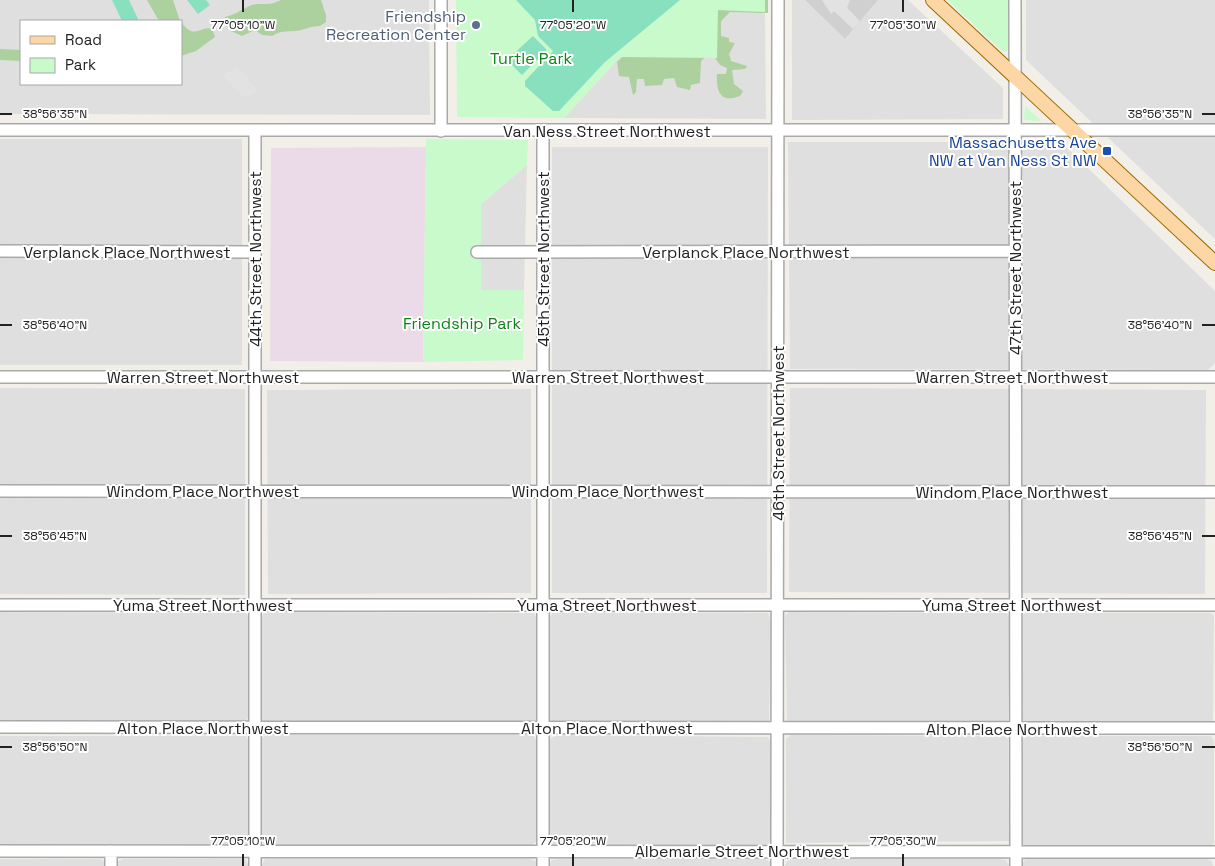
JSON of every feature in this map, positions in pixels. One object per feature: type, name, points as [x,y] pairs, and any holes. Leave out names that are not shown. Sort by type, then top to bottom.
[{"type":"main road","points":[[933,0],[1215,263]]},
{"type":"street","points":[[441,0],[441,131]]},
{"type":"street","name":"46th Street Northwest","points":[[778,0],[778,866]]},
{"type":"street","name":"47th Street Northwest","points":[[1015,0],[1016,866]]},
{"type":"street","name":"Van Ness Street Northwest","points":[[0,130],[1215,130]]},
{"type":"street","name":"44th Street Northwest","points":[[255,131],[255,866]]},
{"type":"street","name":"45th Street Northwest","points":[[543,131],[543,866]]},
{"type":"street","name":"Verplanck Place Northwest","points":[[0,251],[255,252]]},
{"type":"street","name":"Verplanck Place Northwest","points":[[478,252],[1015,251]]},
{"type":"street","name":"Warren Street Northwest","points":[[0,376],[1215,377]]},
{"type":"street","name":"Windom Place Northwest","points":[[0,491],[1215,492]]},
{"type":"street","name":"Yuma Street Northwest","points":[[0,604],[1215,605]]},
{"type":"street","name":"Alton Place Northwest","points":[[0,727],[1215,728]]},
{"type":"street","name":"Albemarle Street Northwest","points":[[0,851],[1215,852]]},
{"type":"street","points":[[111,851],[111,866]]},
{"type":"shaded area","points":[[0,0],[429,0],[430,115],[0,114]]},
{"type":"shaded area","points":[[792,0],[805,0],[845,39],[878,0],[908,0],[1003,88],[1003,119],[792,120]]},
{"type":"shaded area","points":[[805,0],[878,0],[845,39]]},
{"type":"shaded area","points":[[822,0],[850,0],[847,8],[860,21],[853,29],[834,11],[831,14]]},
{"type":"shaded area","points":[[1026,0],[1215,0],[1215,239],[1026,60]]},
{"type":"shaded area","points":[[718,10],[765,12],[766,119],[564,118],[620,57],[717,58]]},
{"type":"shaded area","points":[[237,67],[256,88],[257,90],[253,94],[243,97],[222,75]]},
{"type":"shaded area","points":[[0,139],[242,139],[242,365],[0,365]]},
{"type":"shaded area","points":[[788,142],[1061,142],[1215,291],[1215,363],[1208,370],[790,369]]},
{"type":"shaded area","points":[[426,147],[423,362],[270,361],[271,148]]},
{"type":"shaded area","points":[[552,147],[768,147],[767,593],[552,593]]},
{"type":"shaded area","points":[[527,165],[524,290],[481,290],[481,204]]},
{"type":"shaded area","points":[[0,388],[245,389],[245,595],[0,594]]},
{"type":"shaded area","points":[[790,388],[1206,390],[1205,594],[789,592]]},
{"type":"shaded area","points":[[531,389],[531,593],[268,594],[267,390]]},
{"type":"shaded area","points":[[0,612],[246,613],[249,618],[249,717],[245,722],[0,722]]},
{"type":"shaded area","points":[[553,612],[768,613],[771,620],[769,721],[766,723],[553,723],[549,718],[549,619]]},
{"type":"shaded area","points":[[789,612],[1006,613],[1010,617],[1008,721],[787,721],[785,616]]},
{"type":"shaded area","points":[[264,613],[534,613],[537,619],[537,720],[533,723],[265,723],[261,718],[261,617]]},
{"type":"shaded area","points":[[1025,613],[1211,613],[1214,616],[1213,721],[1211,723],[1026,723],[1022,719],[1022,616]]},
{"type":"shaded area","points":[[266,735],[533,735],[537,741],[537,841],[531,846],[265,845],[261,839],[261,739]]},
{"type":"shaded area","points":[[559,735],[768,737],[771,743],[770,842],[765,846],[553,845],[549,839],[549,746],[551,738]]},
{"type":"shaded area","points":[[791,735],[1005,736],[1008,739],[1009,841],[786,843],[786,739]]},
{"type":"shaded area","points":[[0,736],[246,736],[250,743],[249,843],[242,846],[0,845]]},
{"type":"shaded area","points":[[1027,736],[1211,736],[1214,740],[1214,843],[1212,846],[1025,846],[1023,844],[1022,741]]},
{"type":"shaded area","points":[[1030,858],[1207,859],[1212,861],[1213,866],[1022,866],[1024,860]]},
{"type":"shaded area","points":[[0,859],[99,859],[103,860],[105,866],[0,866]]},
{"type":"shaded area","points":[[124,859],[245,859],[249,866],[117,866],[118,861]]},
{"type":"shaded area","points":[[265,859],[530,859],[536,861],[537,866],[261,866]]},
{"type":"shaded area","points":[[765,859],[770,862],[771,866],[549,866],[552,860]]},
{"type":"shaded area","points":[[793,859],[998,859],[1006,860],[1009,866],[785,866],[787,861]]},
{"type":"green space","points":[[112,0],[129,0],[139,20],[122,20]]},
{"type":"green space","points":[[147,0],[173,0],[180,20],[158,20]]},
{"type":"green space","points":[[187,0],[206,0],[210,5],[198,14]]},
{"type":"green space","points":[[281,0],[321,0],[326,15],[326,22],[320,26],[281,32],[272,36],[262,35],[255,30],[242,36],[231,31],[224,22],[225,17],[252,5]]},
{"type":"green space","name":"Turtle Park","points":[[456,0],[765,0],[765,12],[718,10],[717,58],[620,57],[564,118],[457,117]]},
{"type":"green space","points":[[516,0],[680,0],[605,62],[559,111],[553,111],[525,86],[525,81],[553,51],[538,36],[535,20]]},
{"type":"green space","points":[[684,0],[768,0],[768,13],[730,12],[721,21],[721,36],[729,38],[729,42],[735,43],[729,54],[731,61],[747,66],[745,69],[732,70],[734,84],[743,91],[740,96],[728,98],[721,94],[717,86],[717,74],[726,74],[727,68],[708,55],[701,61],[700,83],[691,85],[690,90],[677,87],[674,78],[664,79],[662,85],[645,86],[644,79],[637,79],[636,92],[633,95],[629,77],[619,76],[617,62]]},
{"type":"green space","points":[[947,0],[1009,0],[1008,51],[1002,51]]},
{"type":"green space","points":[[182,23],[193,31],[212,28],[215,37],[196,51],[182,56]]},
{"type":"green space","points":[[533,36],[547,50],[522,75],[507,60]]},
{"type":"green space","points":[[0,49],[20,50],[20,61],[0,60]]},
{"type":"green space","points":[[1025,106],[1041,121],[1024,120]]},
{"type":"green space","name":"Friendship Park","points":[[426,139],[528,140],[527,165],[481,204],[481,290],[524,290],[523,360],[423,362]]},
{"type":"place","name":"Friendship Recreation Center","points":[[476,25]]},
{"type":"place","name":"Massachusetts Ave NW at Van Ness St NW","points":[[1107,151]]}]
